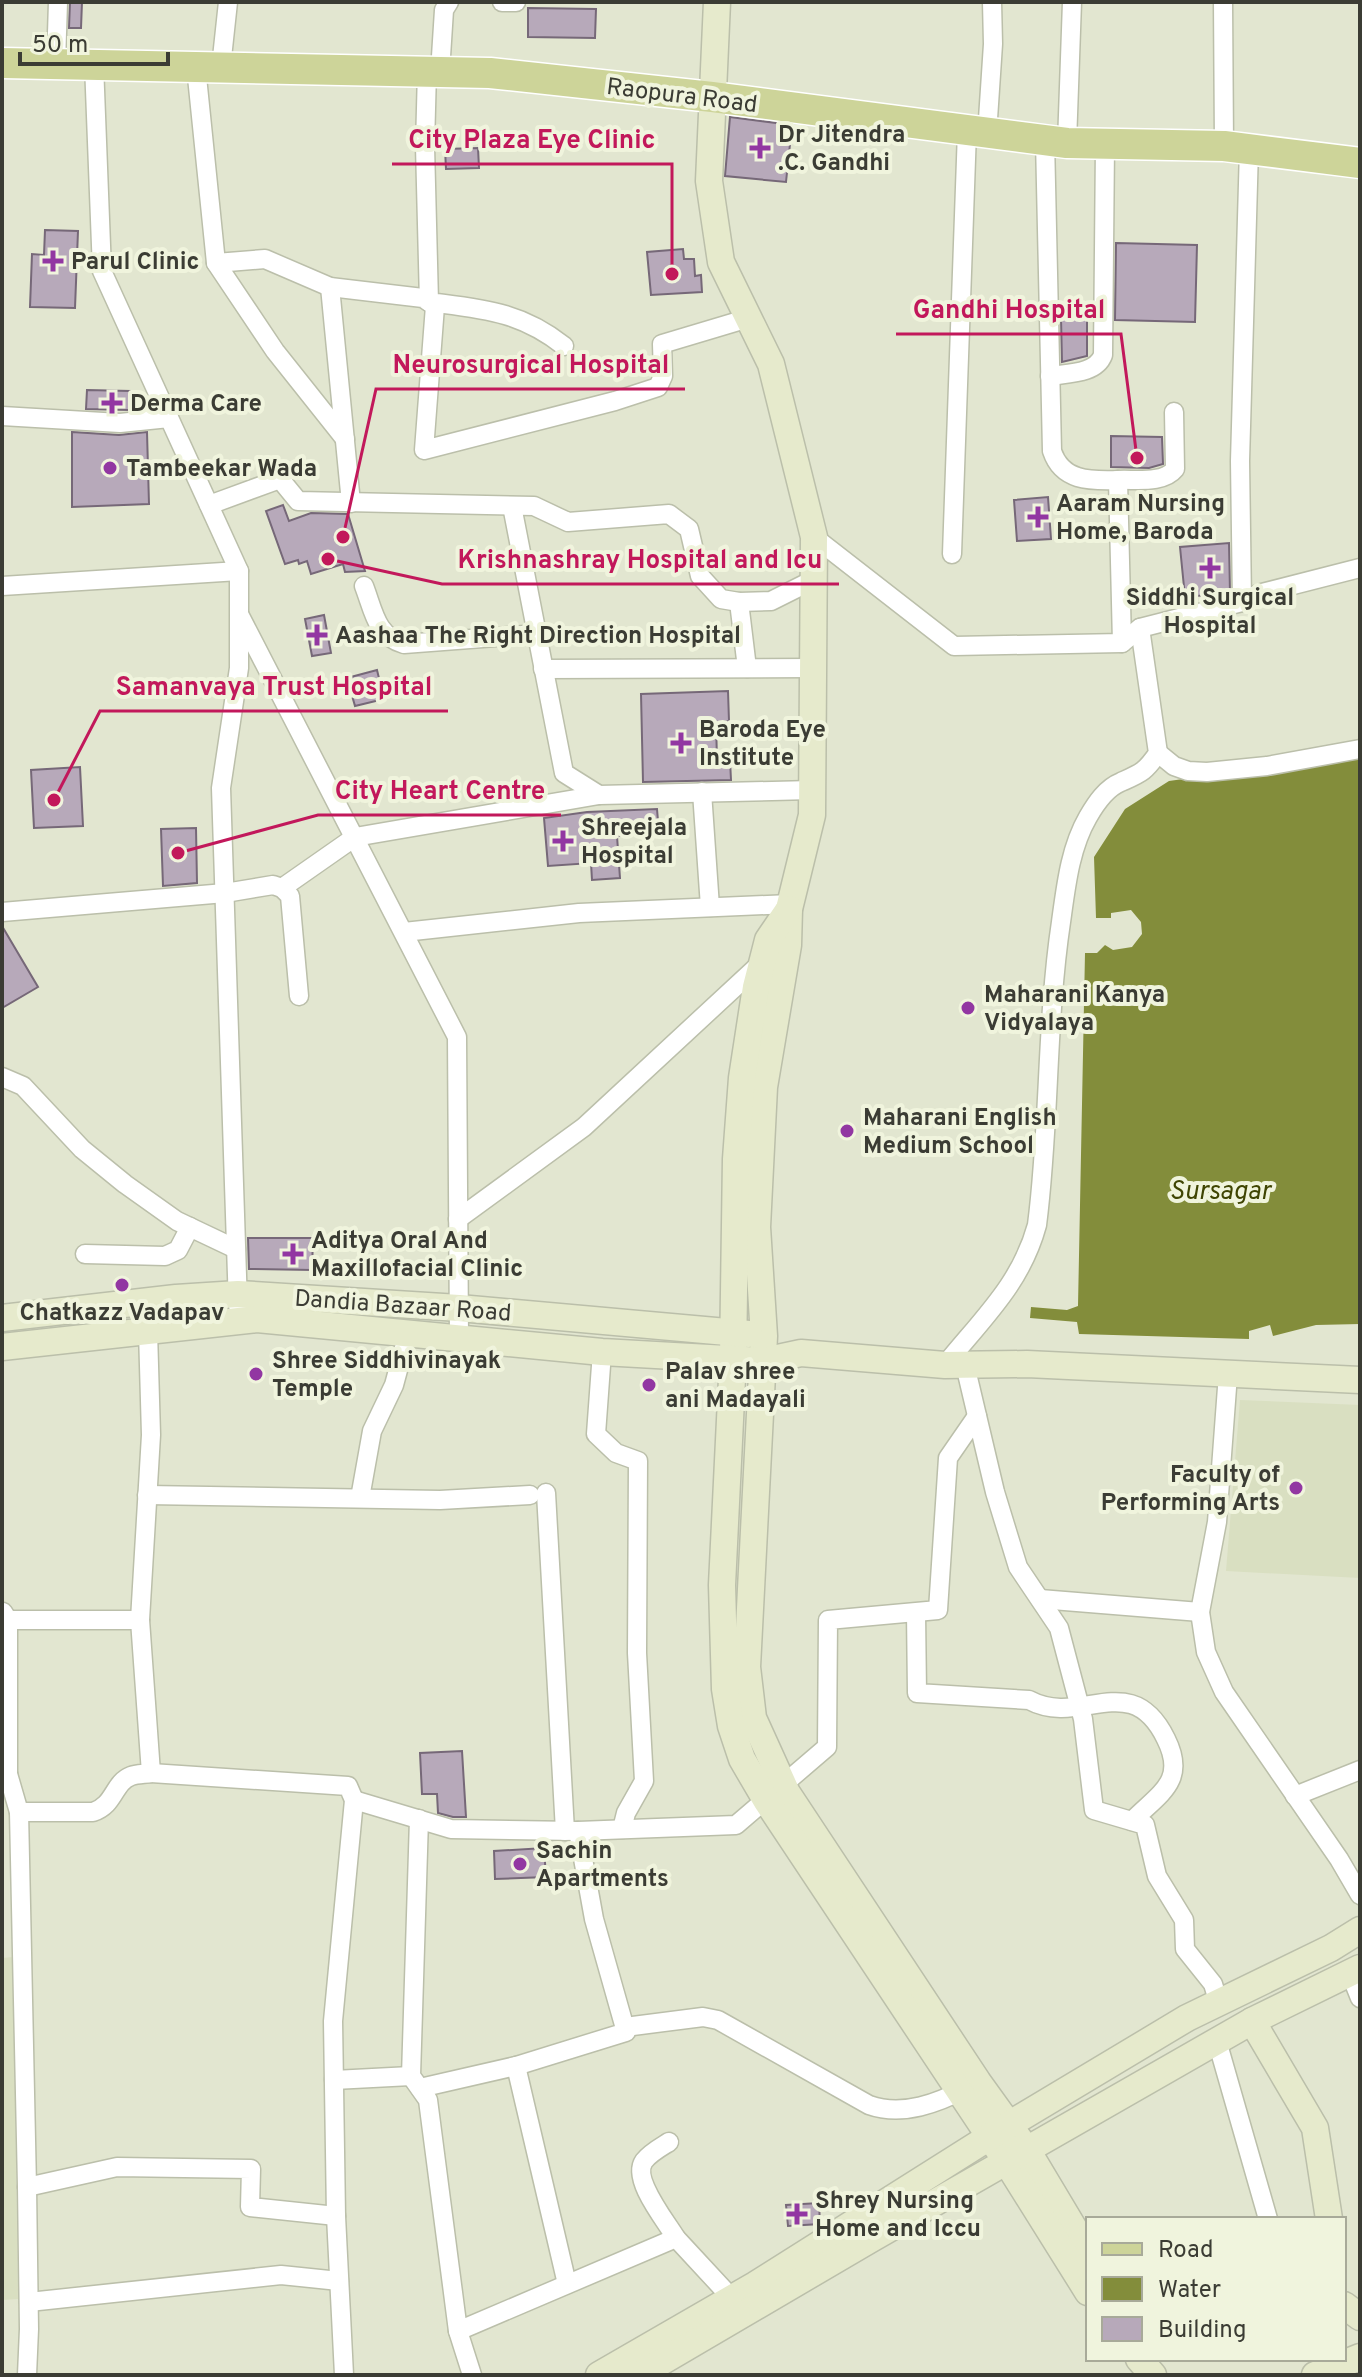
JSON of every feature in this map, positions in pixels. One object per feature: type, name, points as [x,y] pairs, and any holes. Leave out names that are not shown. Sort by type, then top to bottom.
[{"type":"main road","name":"Raopura Road","points":[[2,63],[490,73],[712,97],[1056,142],[1237,148],[1360,163]]},
{"type":"street","points":[[56,64],[58,2]]},
{"type":"street","points":[[228,2],[208,67],[216,263],[275,351],[345,439]]},
{"type":"street","points":[[429,302],[425,146],[433,72],[444,10],[449,2]]},
{"type":"street","points":[[502,2],[516,2]]},
{"type":"street","points":[[717,2],[709,181],[721,262],[771,364],[814,537],[812,815],[790,906],[768,940],[773,963],[757,1227],[764,1348],[747,1667],[753,1718],[774,1793]]},
{"type":"street","points":[[952,554],[977,132],[993,44],[992,2]]},
{"type":"street","points":[[1072,2],[1056,142],[1050,376],[1052,451],[1056,463],[1072,476],[1118,480],[1170,475],[1175,469],[1174,412]]},
{"type":"street","points":[[1223,2],[1237,148],[1242,602]]},
{"type":"street","points":[[94,64],[102,271],[239,571],[239,668],[221,788],[239,1321]]},
{"type":"street","points":[[1050,376],[1093,369],[1103,355],[1105,144]]},
{"type":"street","points":[[216,263],[265,259],[330,287],[423,298],[435,306],[424,450],[658,387],[663,376],[662,344],[749,318]]},
{"type":"street","points":[[330,287],[351,503]]},
{"type":"street","points":[[429,302],[514,317],[541,329],[564,346]]},
{"type":"street","points":[[2,416],[120,423],[169,418]]},
{"type":"street","points":[[209,505],[280,479],[298,501],[534,506],[568,522],[669,514],[689,529],[700,576],[721,599],[771,601],[813,580]]},
{"type":"street","points":[[1118,480],[1122,643]]},
{"type":"street","points":[[512,506],[564,773],[599,795]]},
{"type":"street","points":[[814,537],[954,646],[1122,643],[1140,628],[1360,568]]},
{"type":"street","points":[[2,586],[239,571]]},
{"type":"street","points":[[364,586],[383,634],[404,644],[537,634]]},
{"type":"street","points":[[739,602],[747,668]]},
{"type":"street","points":[[239,613],[457,1037],[459,1338]]},
{"type":"street","points":[[1140,628],[1158,753],[1148,768],[1104,794],[1087,820],[1075,847],[1054,968],[1037,1225],[1028,1255],[1016,1279],[955,1365],[977,1416],[995,1492],[1018,1567],[1059,1628],[1080,1706],[1094,1810],[1145,1825],[1157,1876],[1184,1920],[1185,1949],[1213,1984],[1209,2008],[1267,2217]]},
{"type":"street","points":[[543,669],[813,668]]},
{"type":"street","points":[[1158,753],[1174,766],[1188,771],[1207,772],[1267,766],[1360,749]]},
{"type":"street","points":[[282,888],[355,837],[599,795],[812,790]]},
{"type":"street","points":[[702,792],[710,907]]},
{"type":"street","points":[[2,912],[225,893],[273,885],[290,896],[299,996]]},
{"type":"street","points":[[404,932],[579,913],[790,906]]},
{"type":"street","points":[[458,1219],[584,1127],[773,963]]},
{"type":"street","points":[[773,963],[742,1078],[736,1159],[733,1358],[722,1585],[725,1689],[731,1726],[742,1759],[774,1793],[968,2087],[1086,2249]]},
{"type":"street","points":[[2,1077],[23,1086],[82,1149],[125,1184],[177,1221],[236,1249]]},
{"type":"street","points":[[85,1254],[165,1256],[178,1250],[190,1227]]},
{"type":"street","name":"Dandia Bazaar Road","points":[[2,1318],[238,1294],[459,1308],[732,1331],[764,1348],[955,1365],[1027,1364],[1360,1380]]},
{"type":"street","name":"Dandia Bazaar Road","points":[[2,1347],[257,1319],[602,1352],[733,1358],[764,1348]]},
{"type":"street","points":[[148,1331],[151,1435],[140,1620],[151,1773]]},
{"type":"street","points":[[360,1498],[372,1431],[394,1385],[408,1333]]},
{"type":"street","points":[[602,1352],[596,1434],[616,1453],[638,1461],[637,1653],[644,1781],[626,1813],[622,1829]]},
{"type":"street","points":[[1228,1374],[1217,1522],[1200,1612],[1206,1652],[1224,1692],[1339,1859],[1360,1895]]},
{"type":"street","points":[[354,1800],[451,1829],[571,1831],[736,1825],[827,1747],[828,1620],[938,1610],[948,1458],[977,1416]]},
{"type":"street","points":[[147,1495],[440,1500],[538,1494],[571,1831],[626,2032],[516,2066],[415,2082],[334,2080]]},
{"type":"street","points":[[1040,1599],[1200,1612]]},
{"type":"street","points":[[916,1613],[917,1693],[1029,1700],[1043,1707],[1122,1702],[1143,1707],[1165,1735],[1175,1759],[1172,1781],[1132,1821]]},
{"type":"street","points":[[27,2375],[29,2302],[19,1812],[5,1774],[5,1616],[140,1620]]},
{"type":"street","points":[[1295,1796],[1360,1770]]},
{"type":"street","points":[[19,1812],[93,1812],[104,1809],[129,1776],[151,1773],[348,1786],[354,1800],[333,2021],[336,2216],[344,2375]]},
{"type":"street","points":[[419,1819],[415,2082],[428,2100],[458,2331],[472,2375]]},
{"type":"street","points":[[639,2375],[738,2305],[755,2285],[1000,2131],[1209,2008],[1254,1983],[1331,1948],[1360,1930]]},
{"type":"street","points":[[599,2375],[738,2305],[1017,2156],[1217,2041],[1355,1970],[1360,1998]]},
{"type":"street","points":[[1254,1983],[1259,2018],[1315,2128],[1329,2217]]},
{"type":"street","points":[[625,2027],[703,2017],[718,2020],[882,2110],[899,2112],[914,2109],[968,2087]]},
{"type":"street","points":[[516,2066],[567,2284]]},
{"type":"street","points":[[669,2142],[645,2158],[639,2169],[642,2182],[676,2238],[738,2305]]},
{"type":"street","points":[[1017,2156],[1086,2288]]},
{"type":"street","points":[[27,2187],[117,2167],[251,2169],[250,2207],[336,2216]]},
{"type":"street","points":[[458,2331],[676,2238]]},
{"type":"street","points":[[29,2302],[281,2275],[339,2281]]},
{"type":"street","points":[[1315,2375],[1360,2357]]},
{"type":"shaded area","name":"Faculty of Performing Arts","points":[[1240,1400],[1360,1405],[1360,1578],[1226,1571]]},
{"type":"shaded area","points":[[13,1957],[18,2299],[2,2300],[2,1958]]},
{"type":"water","name":"Sursagar","points":[[1360,754],[1360,1324],[1316,1325],[1273,1336],[1270,1325],[1249,1331],[1249,1339],[1079,1334],[1077,1322],[1030,1318],[1031,1307],[1067,1310],[1078,1306],[1085,953],[1097,953],[1105,945],[1113,950],[1132,947],[1142,934],[1141,922],[1131,910],[1111,913],[1111,918],[1096,918],[1094,857],[1125,809],[1169,781]]},
{"type":"building","points":[[70,2],[82,2],[81,28],[69,28]]},
{"type":"building","points":[[528,8],[596,9],[595,38],[528,37]]},
{"type":"building","points":[[730,117],[792,125],[786,182],[725,176]]},
{"type":"building","points":[[478,148],[479,168],[446,169],[445,149]]},
{"type":"building","points":[[45,230],[78,231],[75,308],[30,307],[32,254],[44,255]]},
{"type":"building","points":[[1116,243],[1197,245],[1195,322],[1115,320]]},
{"type":"building","points":[[683,249],[684,259],[694,259],[695,276],[701,275],[702,292],[651,295],[647,252]]},
{"type":"building","points":[[1087,317],[1087,356],[1062,362],[1061,318]]},
{"type":"building","points":[[87,390],[130,391],[129,410],[86,409]]},
{"type":"building","name":"Tambeekar Wada","points":[[72,432],[119,435],[147,432],[149,504],[72,507]]},
{"type":"building","points":[[1111,436],[1162,437],[1163,464],[1149,468],[1111,467]]},
{"type":"building","points":[[1048,497],[1051,539],[1017,541],[1014,500]]},
{"type":"building","points":[[283,505],[289,521],[311,513],[348,514],[365,571],[345,572],[343,564],[311,574],[307,561],[285,564],[266,511]]},
{"type":"building","points":[[1229,543],[1230,593],[1185,597],[1180,547]]},
{"type":"building","points":[[324,615],[331,653],[312,656],[305,619]]},
{"type":"building","points":[[377,670],[384,699],[355,706],[347,678]]},
{"type":"building","points":[[728,691],[729,721],[716,722],[717,760],[730,760],[731,780],[643,782],[641,694]]},
{"type":"building","points":[[80,767],[83,826],[34,828],[31,770]]},
{"type":"building","points":[[657,809],[659,833],[617,836],[620,878],[592,880],[591,863],[548,866],[544,818],[587,812]]},
{"type":"building","points":[[196,828],[197,883],[163,886],[161,829]]},
{"type":"building","points":[[2,926],[38,987],[2,1008]]},
{"type":"building","points":[[248,1238],[313,1238],[312,1270],[249,1269]]},
{"type":"building","points":[[462,1751],[466,1817],[453,1817],[438,1813],[437,1794],[422,1794],[420,1753]]},
{"type":"building","name":"Sachin Apartments","points":[[544,1848],[546,1877],[495,1879],[494,1851]]},
{"type":"building","points":[[819,2203],[820,2224],[788,2226],[786,2205]]},
{"type":"place","name":"Dr Jitendra .C. Gandhi","points":[[760,148]]},
{"type":"place","name":"Parul Clinic","points":[[53,261]]},
{"type":"place","name":"City Plaza Eye Clinic","points":[[672,274]]},
{"type":"place","name":"Derma Care","points":[[112,403]]},
{"type":"place","name":"Gandhi Hospital","points":[[1137,458]]},
{"type":"place","name":"Tambeekar Wada","points":[[110,468]]},
{"type":"place","name":"Aaram Nursing Home, Baroda","points":[[1038,517]]},
{"type":"place","name":"Neurosurgical Hospital","points":[[343,537]]},
{"type":"place","name":"Krishnashray Hospital and Icu","points":[[328,559]]},
{"type":"place","name":"Siddhi Surgical Hospital","points":[[1210,568]]},
{"type":"place","name":"Aashaa The Right Direction Hospital","points":[[317,635]]},
{"type":"place","name":"Baroda Eye Institute","points":[[681,743]]},
{"type":"place","name":"Samanvaya Trust Hospital","points":[[54,800]]},
{"type":"place","name":"Shreejala Hospital","points":[[563,841]]},
{"type":"place","name":"City Heart Centre","points":[[178,853]]},
{"type":"place","name":"Maharani Kanya Vidyalaya","points":[[968,1008]]},
{"type":"place","name":"Maharani English Medium School","points":[[847,1131]]},
{"type":"place","name":"Aditya Oral And Maxillofacial Clinic","points":[[293,1254]]},
{"type":"place","name":"Chatkazz Vadapav","points":[[122,1285]]},
{"type":"place","name":"Shree Siddhivinayak Temple","points":[[256,1374]]},
{"type":"place","name":"Palav shree ani Madayali","points":[[649,1385]]},
{"type":"place","name":"Faculty of Performing Arts","points":[[1296,1488]]},
{"type":"place","name":"Sachin Apartments","points":[[520,1864]]},
{"type":"place","name":"Shrey Nursing Home and Iccu","points":[[797,2214]]}]
